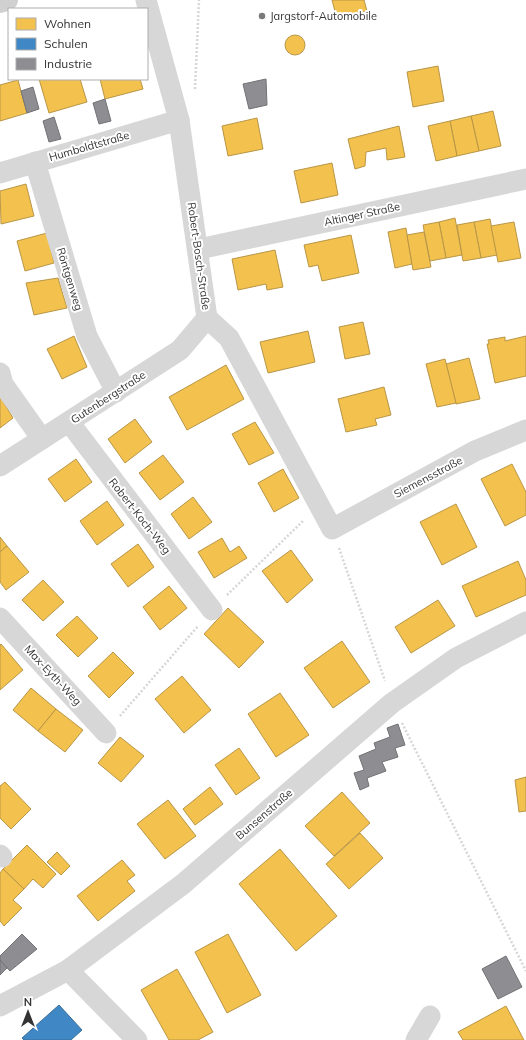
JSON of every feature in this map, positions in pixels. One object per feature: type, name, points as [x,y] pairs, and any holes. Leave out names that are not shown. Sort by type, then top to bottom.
[{"type":"main road","points":[[0,2],[7,0]]},
{"type":"street","name":"Robert-Bosch-Straße","points":[[146,0],[179,120],[199,249],[207,318],[229,338],[332,529]]},
{"type":"street","name":"Humboldtstraße","points":[[0,173],[179,120]]},
{"type":"street","name":"Röntgenweg","points":[[35,162],[88,336],[116,392]]},
{"type":"street","name":"Altinger Straße","points":[[199,249],[526,179]]},
{"type":"street","name":"Gutenbergstraße","points":[[0,466],[180,350],[207,318]]},
{"type":"street","points":[[0,373],[3,384],[42,439]]},
{"type":"street","name":"Robert-Koch-Weg","points":[[69,422],[212,610]]},
{"type":"street","name":"Siemensstraße","points":[[332,529],[475,451],[526,430]]},
{"type":"street","name":"Max-Eyth-Weg","points":[[0,618],[106,733]]},
{"type":"street","name":"Bunsenstraße","points":[[0,1006],[68,970],[183,884],[392,703],[456,658],[526,622]]},
{"type":"street","points":[[68,970],[137,1040]]},
{"type":"street","points":[[416,1040],[430,1016]]},
{"type":"path","points":[[179,120],[194,90],[199,0]]},
{"type":"path","points":[[332,529],[392,703],[526,971]]},
{"type":"building: Wohnen","points":[[332,0],[364,0],[367,11],[337,19]]},
{"type":"building: Wohnen","points":[[295,35],[302,38],[305,45],[302,52],[295,55],[288,52],[285,45],[288,38]]},
{"type":"building: Wohnen","points":[[438,66],[444,101],[413,107],[407,72]]},
{"type":"building: Wohnen","points":[[18,80],[27,113],[0,121],[0,85]]},
{"type":"building: Wohnen","points":[[39,80],[80,80],[87,102],[49,113]]},
{"type":"building: Wohnen","points":[[100,80],[140,80],[143,89],[105,99]]},
{"type":"building: Wohnen","points":[[493,111],[501,146],[479,151],[471,116]]},
{"type":"building: Wohnen","points":[[471,116],[479,151],[457,156],[450,121]]},
{"type":"building: Wohnen","points":[[257,118],[263,149],[228,156],[222,126]]},
{"type":"building: Wohnen","points":[[450,121],[457,156],[436,161],[428,126]]},
{"type":"building: Wohnen","points":[[399,126],[405,157],[387,160],[386,148],[366,152],[365,166],[355,169],[348,139]]},
{"type":"building: Wohnen","points":[[332,163],[338,195],[301,203],[294,171]]},
{"type":"building: Wohnen","points":[[26,184],[34,216],[1,224],[0,191]]},
{"type":"building: Wohnen","points":[[455,218],[462,255],[446,258],[439,222]]},
{"type":"building: Wohnen","points":[[490,219],[497,255],[481,258],[474,222]]},
{"type":"building: Wohnen","points":[[439,222],[446,258],[430,261],[423,225]]},
{"type":"building: Wohnen","points":[[474,222],[481,258],[463,261],[457,225]]},
{"type":"building: Wohnen","points":[[514,222],[521,258],[498,262],[491,226]]},
{"type":"building: Wohnen","points":[[406,228],[412,264],[395,268],[388,232]]},
{"type":"building: Wohnen","points":[[424,232],[431,267],[413,270],[407,235]]},
{"type":"building: Wohnen","points":[[47,233],[54,263],[25,271],[17,241]]},
{"type":"building: Wohnen","points":[[351,235],[359,273],[322,281],[318,265],[309,267],[304,245]]},
{"type":"building: Wohnen","points":[[275,250],[283,287],[267,290],[266,284],[238,290],[232,259]]},
{"type":"building: Wohnen","points":[[58,278],[67,308],[34,315],[26,283]]},
{"type":"building: Wohnen","points":[[363,322],[370,354],[345,359],[339,327]]},
{"type":"building: Wohnen","points":[[308,331],[315,362],[268,373],[260,342]]},
{"type":"building: Wohnen","points":[[74,336],[87,367],[62,379],[47,349]]},
{"type":"building: Wohnen","points":[[526,336],[526,376],[495,383],[487,344],[489,344],[488,340],[505,337],[505,341]]},
{"type":"building: Wohnen","points":[[469,358],[480,399],[456,404],[446,364]]},
{"type":"building: Wohnen","points":[[445,359],[456,403],[437,407],[426,364]]},
{"type":"building: Wohnen","points":[[226,365],[244,399],[187,430],[169,397]]},
{"type":"building: Wohnen","points":[[384,387],[391,415],[375,419],[377,425],[346,432],[338,399]]},
{"type":"building: Wohnen","points":[[0,396],[13,418],[0,428]]},
{"type":"building: Wohnen","points":[[135,419],[152,442],[125,463],[108,439]]},
{"type":"building: Wohnen","points":[[255,422],[274,453],[249,465],[232,434]]},
{"type":"building: Wohnen","points":[[163,455],[184,482],[160,500],[139,473]]},
{"type":"building: Wohnen","points":[[76,459],[92,482],[65,502],[48,479]]},
{"type":"building: Wohnen","points":[[512,464],[526,492],[526,515],[505,526],[481,479]]},
{"type":"building: Wohnen","points":[[283,469],[299,498],[274,512],[258,483]]},
{"type":"building: Wohnen","points":[[193,497],[212,522],[189,539],[171,514]]},
{"type":"building: Wohnen","points":[[107,501],[124,525],[97,545],[80,521]]},
{"type":"building: Wohnen","points":[[456,504],[477,547],[442,565],[420,522]]},
{"type":"building: Wohnen","points":[[0,537],[7,546],[0,552]]},
{"type":"building: Wohnen","points":[[222,538],[230,552],[239,546],[247,558],[214,578],[198,552]]},
{"type":"building: Wohnen","points":[[138,544],[154,567],[128,587],[111,564]]},
{"type":"building: Wohnen","points":[[7,546],[29,572],[6,590],[0,582],[0,552]]},
{"type":"building: Wohnen","points":[[291,550],[313,580],[287,603],[262,571]]},
{"type":"building: Wohnen","points":[[518,561],[526,580],[526,595],[476,617],[462,586]]},
{"type":"building: Wohnen","points":[[43,580],[64,602],[43,621],[22,600]]},
{"type":"building: Wohnen","points":[[169,586],[187,608],[160,630],[143,607]]},
{"type":"building: Wohnen","points":[[438,600],[455,626],[411,653],[395,627]]},
{"type":"building: Wohnen","points":[[228,608],[264,642],[239,668],[204,634]]},
{"type":"building: Wohnen","points":[[77,616],[98,638],[78,657],[56,635]]},
{"type":"building: Wohnen","points":[[342,641],[370,682],[333,708],[304,668]]},
{"type":"building: Wohnen","points":[[1,644],[23,670],[0,690],[0,645]]},
{"type":"building: Wohnen","points":[[113,652],[134,673],[109,698],[88,676]]},
{"type":"building: Wohnen","points":[[182,676],[211,710],[184,733],[155,699]]},
{"type":"building: Wohnen","points":[[31,688],[56,709],[38,731],[13,710]]},
{"type":"building: Wohnen","points":[[280,693],[309,735],[276,757],[248,714]]},
{"type":"building: Wohnen","points":[[56,709],[83,730],[65,752],[38,731]]},
{"type":"building: Wohnen","points":[[120,737],[144,756],[121,782],[98,763]]},
{"type":"building: Wohnen","points":[[239,748],[260,778],[236,795],[215,765]]},
{"type":"building: Wohnen","points":[[526,777],[526,811],[519,812],[515,780]]},
{"type":"building: Wohnen","points":[[5,782],[31,809],[11,829],[0,818],[0,786]]},
{"type":"building: Wohnen","points":[[210,787],[223,804],[195,825],[183,809]]},
{"type":"building: Wohnen","points":[[342,792],[370,823],[334,856],[305,826]]},
{"type":"building: Wohnen","points":[[168,800],[196,836],[165,859],[137,824]]},
{"type":"building: Wohnen","points":[[360,833],[383,858],[349,889],[326,864]]},
{"type":"building: Wohnen","points":[[27,845],[56,874],[43,888],[33,879],[24,889],[3,869]]},
{"type":"building: Wohnen","points":[[280,849],[337,916],[296,951],[239,884]]},
{"type":"building: Wohnen","points":[[57,852],[70,866],[61,875],[47,862]]},
{"type":"building: Wohnen","points":[[122,860],[135,875],[127,881],[135,891],[98,921],[77,896]]},
{"type":"building: Wohnen","points":[[3,869],[24,889],[13,900],[22,908],[4,926],[0,921],[0,873]]},
{"type":"building: Wohnen","points":[[228,934],[261,995],[227,1013],[195,952]]},
{"type":"building: Wohnen","points":[[177,969],[213,1032],[198,1040],[169,1040],[141,990]]},
{"type":"building: Wohnen","points":[[506,1006],[524,1040],[463,1040],[458,1032]]},
{"type":"building: Schulen","points":[[59,1005],[82,1030],[71,1040],[24,1040],[22,1038]]},
{"type":"building: Industrie","points":[[266,79],[267,105],[249,109],[243,84]]},
{"type":"building: Industrie","points":[[33,87],[39,109],[27,113],[21,91]]},
{"type":"building: Industrie","points":[[105,99],[111,121],[99,124],[93,103]]},
{"type":"building: Industrie","points":[[54,117],[61,139],[49,142],[43,121]]},
{"type":"building: Industrie","points":[[398,724],[405,745],[395,748],[398,757],[382,762],[386,771],[367,778],[369,786],[360,790],[354,773],[364,770],[359,756],[376,749],[374,743],[390,737],[387,728]]},
{"type":"building: Industrie","points":[[22,934],[37,949],[10,971],[0,960],[0,956]]},
{"type":"building: Industrie","points":[[506,956],[522,987],[498,999],[482,969]]},
{"type":"building: Industrie","points":[[0,960],[7,968],[0,975]]},
{"type":"place","name":"Jargstorf-Automobile","points":[[262,16]]}]
